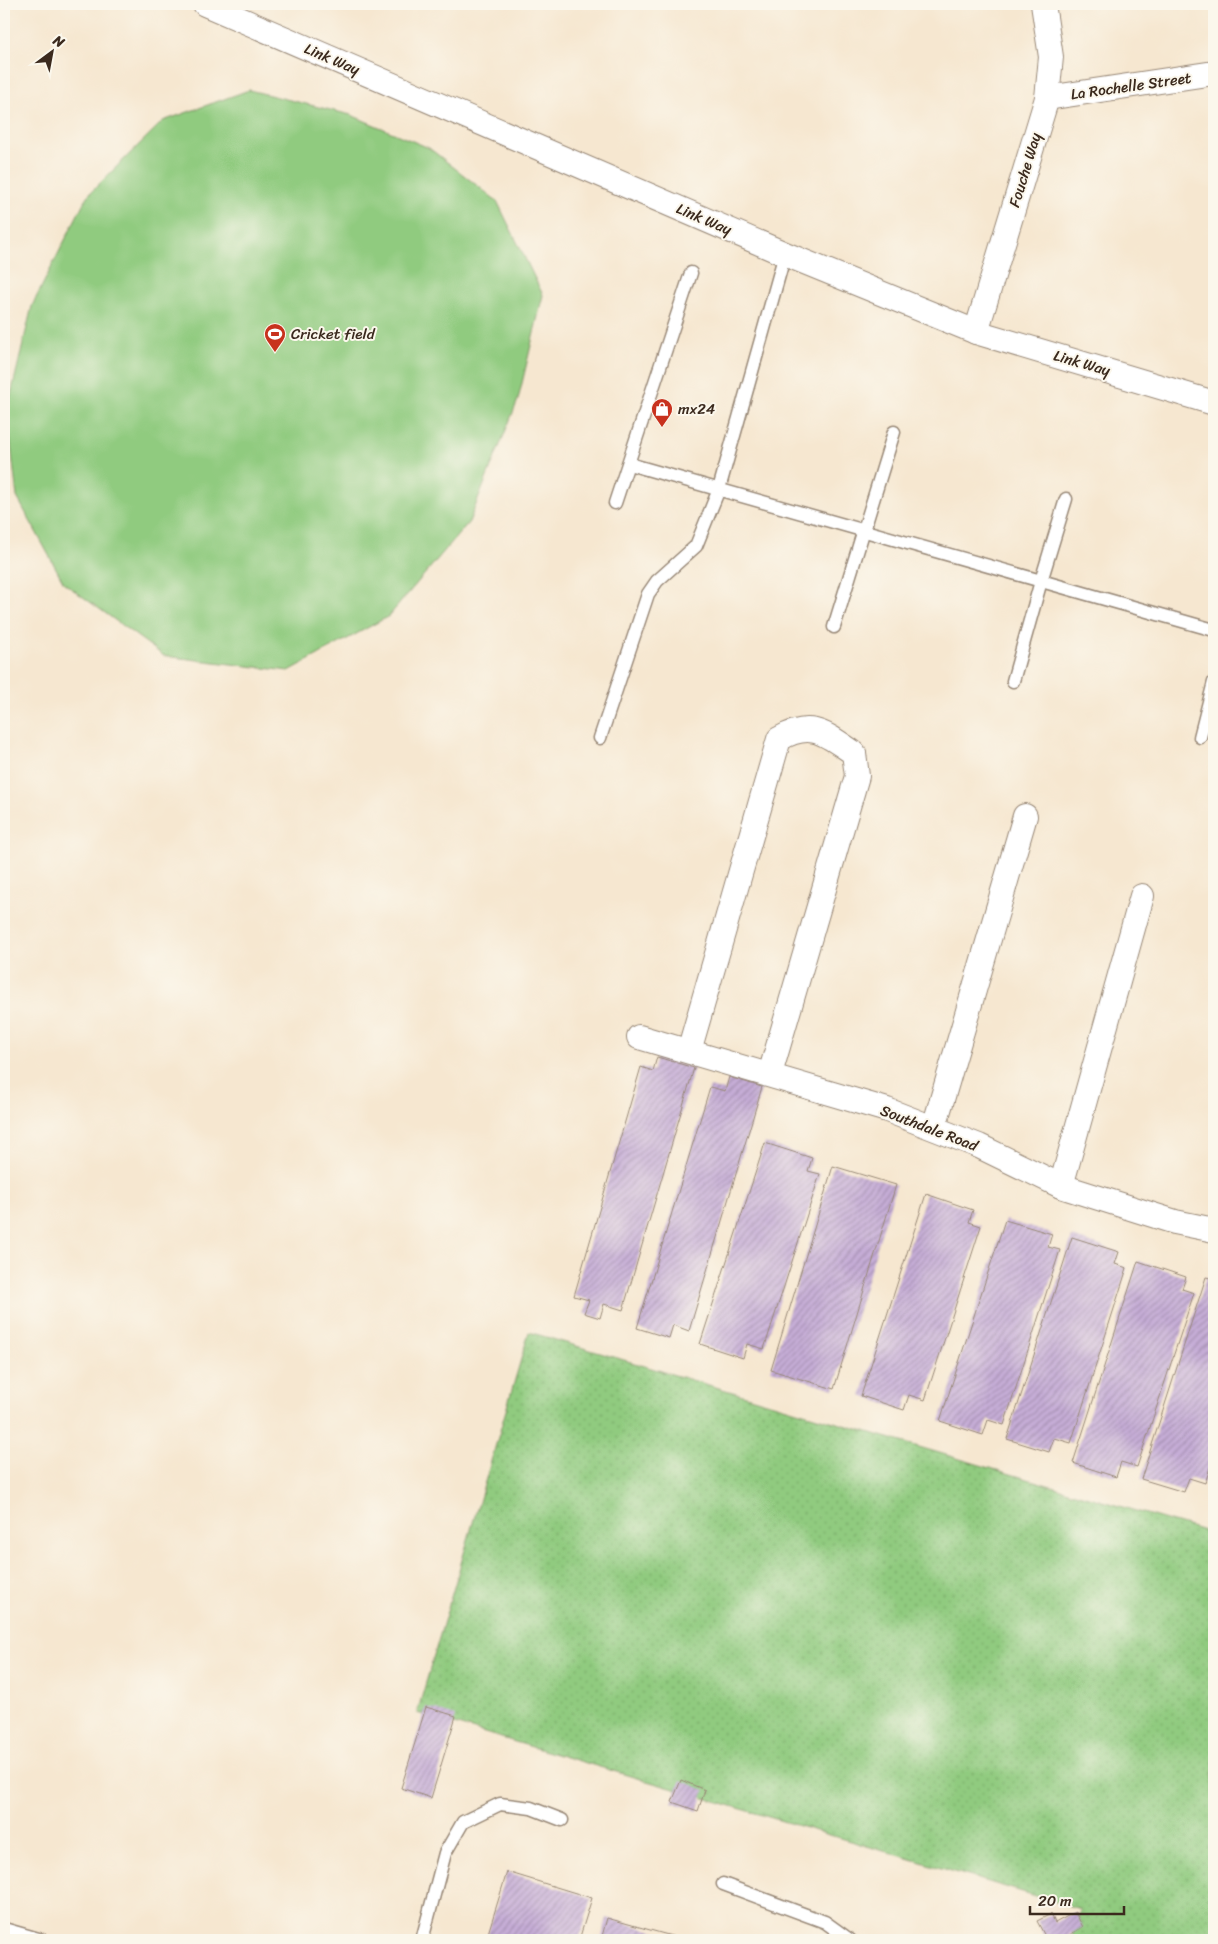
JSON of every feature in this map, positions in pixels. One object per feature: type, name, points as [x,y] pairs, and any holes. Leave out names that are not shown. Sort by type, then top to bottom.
[{"type":"street","name":"Link Way","points":[[205,4],[784,254],[976,332],[1214,402]]},
{"type":"street","name":"Fouche Way","points":[[976,332],[1047,98],[1051,57],[1043,4]]},
{"type":"street","name":"La Rochelle Street","points":[[1047,98],[1214,73]]},
{"type":"street","points":[[689,1051],[779,738],[794,731],[814,729],[854,753],[857,776],[770,1074]]},
{"type":"street","points":[[934,1127],[1025,816]]},
{"type":"street","points":[[1061,1186],[1142,896]]},
{"type":"street","name":"Southdale Road","points":[[639,1037],[887,1110],[934,1127],[1061,1186],[1175,1222],[1214,1230]]},
{"type":"lane","points":[[600,738],[648,594],[657,581],[696,546],[719,489],[784,254]]},
{"type":"lane","points":[[615,503],[691,273]]},
{"type":"lane","points":[[834,627],[894,432]]},
{"type":"lane","points":[[628,464],[1214,630]]},
{"type":"lane","points":[[1013,680],[1066,499]]},
{"type":"lane","points":[[1200,737],[1214,682]]},
{"type":"lane","points":[[422,1940],[445,1853],[463,1822],[500,1804],[531,1808],[562,1820]]},
{"type":"lane","points":[[723,1884],[825,1922],[850,1940]]},
{"type":"lane","points":[[4,1928],[42,1940]]},
{"type":"green space","name":"Cricket field","points":[[249,90],[351,115],[429,148],[497,201],[543,295],[518,400],[469,522],[389,616],[289,671],[164,656],[64,583],[17,497],[7,411],[32,306],[87,196],[163,121]]},
{"type":"green space","points":[[529,1332],[1214,1534],[1214,1940],[1071,1940],[1080,1909],[417,1713]]},
{"type":"building","points":[[657,1057],[694,1068],[623,1310],[604,1304],[600,1318],[584,1313],[589,1300],[574,1296],[641,1067],[653,1071]]},
{"type":"building","points":[[729,1077],[762,1087],[689,1331],[673,1325],[669,1338],[637,1328],[710,1087],[725,1091]]},
{"type":"building","points":[[765,1143],[812,1158],[808,1171],[820,1174],[764,1349],[747,1344],[743,1358],[700,1344]]},
{"type":"building","points":[[833,1166],[896,1185],[834,1389],[771,1370]]},
{"type":"building","points":[[926,1194],[973,1210],[969,1222],[981,1226],[925,1400],[909,1395],[904,1410],[861,1396]]},
{"type":"building","points":[[1005,1220],[1052,1234],[1048,1247],[1060,1250],[1004,1425],[988,1420],[983,1435],[940,1421]]},
{"type":"building","points":[[1072,1237],[1119,1252],[1115,1264],[1127,1268],[1071,1443],[1054,1438],[1049,1452],[1007,1439]]},
{"type":"building","points":[[1138,1261],[1186,1277],[1182,1289],[1194,1293],[1137,1467],[1121,1462],[1116,1477],[1073,1463]]},
{"type":"building","points":[[1206,1277],[1214,1279],[1214,1456],[1205,1483],[1189,1478],[1184,1492],[1141,1479]]},
{"type":"building","points":[[426,1707],[456,1716],[431,1798],[401,1788]]},
{"type":"building","points":[[681,1780],[705,1790],[698,1811],[672,1802]]},
{"type":"building","points":[[507,1872],[592,1898],[579,1940],[486,1940]]},
{"type":"building","points":[[1075,1912],[1083,1927],[1069,1935],[1072,1940],[1047,1940],[1037,1921],[1051,1914],[1055,1923]]},
{"type":"building","points":[[607,1918],[686,1940],[601,1940]]},
{"type":"place","name":"Cricket field","points":[[275,353]]},
{"type":"place","name":"mx24","points":[[662,428]]}]
